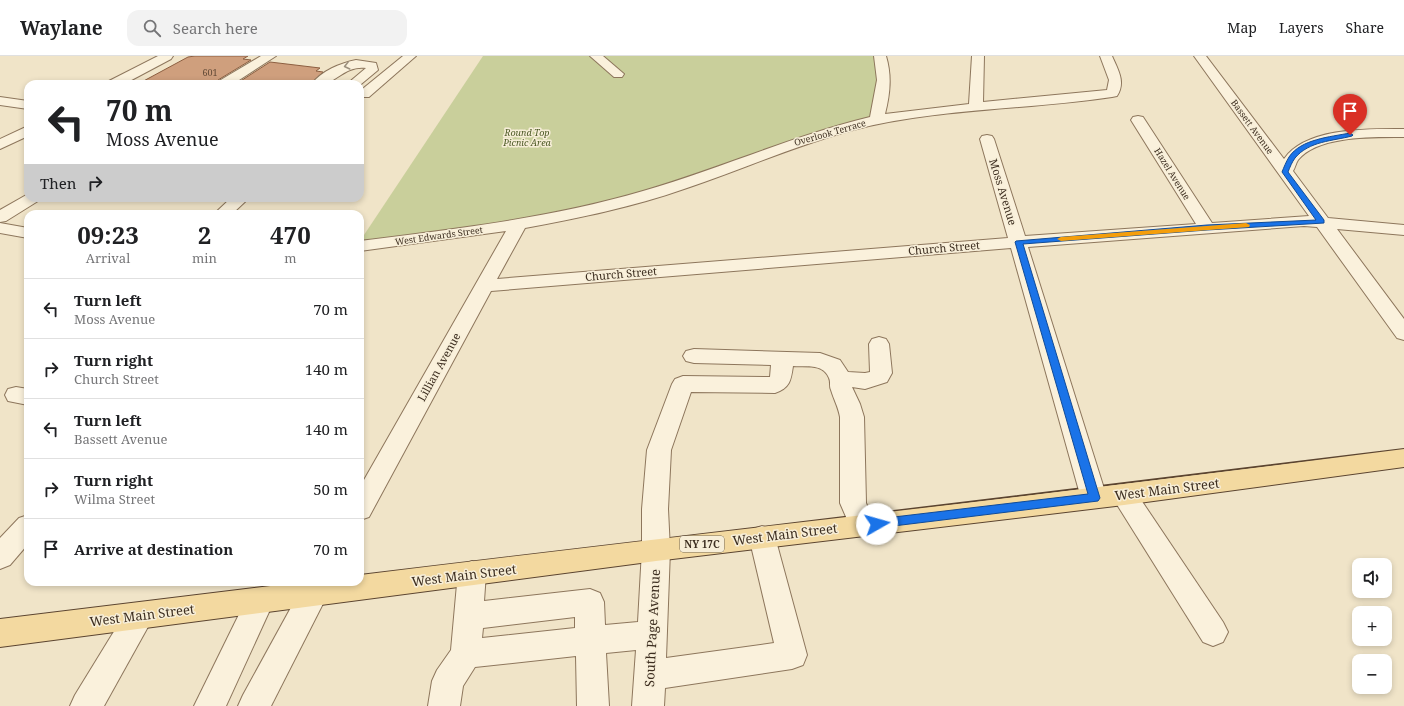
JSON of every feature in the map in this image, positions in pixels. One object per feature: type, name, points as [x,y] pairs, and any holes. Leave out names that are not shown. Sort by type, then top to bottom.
[{"type":"main road","name":"West Main Street","points":[[364,583],[472,573],[862,525],[1124,495],[1404,458]]},
{"type":"main road","name":"West Main Street","points":[[0,632],[260,601],[317,588],[338,586]]},
{"type":"street","points":[[122,80],[167,56]]},
{"type":"street","points":[[231,80],[270,56]]},
{"type":"street","points":[[364,95],[410,56]]},
{"type":"street","points":[[596,56],[618,74]]},
{"type":"street","points":[[976,107],[978,56]]},
{"type":"street","name":"Overlook Terrace","points":[[518,225],[604,207],[650,195],[689,183],[794,143],[876,120],[912,114],[1099,96],[1112,93],[1116,88],[1116,81],[1106,56]]},
{"type":"street","name":"Bassett Avenue","points":[[1200,56],[1404,333]]},
{"type":"street","points":[[876,120],[883,96],[885,76],[881,60]]},
{"type":"street","points":[[324,80],[343,66],[358,64],[372,66],[372,70],[358,80]]},
{"type":"street","points":[[0,101],[24,104]]},
{"type":"street","name":"Hazel Avenue","points":[[1138,120],[1207,228]]},
{"type":"street","points":[[0,145],[24,132]]},
{"type":"street","points":[[1285,172],[1292,158],[1304,147],[1319,141],[1350,135],[1404,133]]},
{"type":"street","name":"Moss Avenue","points":[[987,139],[1019,242],[1094,498]]},
{"type":"street","points":[[0,217],[25,202]]},
{"type":"street","points":[[227,210],[236,202]]},
{"type":"street","name":"Church Street","points":[[484,286],[1207,228],[1321,222],[1404,230]]},
{"type":"street","name":"West Edwards Street","points":[[364,246],[518,225]]},
{"type":"street","name":"Lillian Avenue","points":[[364,503],[518,225]]},
{"type":"street","points":[[0,228],[24,232]]},
{"type":"street","points":[[841,379],[865,381],[879,377],[881,373],[879,344]]},
{"type":"street","points":[[694,356],[820,360],[832,365],[841,379],[841,389],[849,404],[852,417],[853,503],[862,525]]},
{"type":"street","name":"South Page Avenue","points":[[648,706],[656,550],[655,509],[659,450],[683,384],[775,385],[780,381],[783,359]]},
{"type":"street","points":[[1124,495],[1213,632]]},
{"type":"street","points":[[0,557],[24,530]]},
{"type":"street","points":[[650,675],[792,655],[762,537]]},
{"type":"street","points":[[444,706],[448,681],[466,654],[472,573]]},
{"type":"street","points":[[254,706],[317,588]]},
{"type":"street","points":[[210,706],[260,601]]},
{"type":"street","points":[[469,616],[590,602],[593,706]]},
{"type":"street","points":[[86,706],[139,616]]},
{"type":"street","points":[[466,654],[590,640],[652,635]]},
{"type":"green space","name":"Round Top Picnic Area","points":[[483,56],[880,56],[876,120],[689,183],[518,225],[364,245],[364,235]]},
{"type":"building","points":[[248,56],[243,59],[251,60],[218,80],[145,80],[188,57]]},
{"type":"building","points":[[270,62],[320,68],[316,71],[323,72],[315,80],[242,80]]},
{"type":"slow traffic","points":[[1061,239],[1246,225]]},
{"type":"route","points":[[877,524],[1094,498],[1019,242],[1304,221],[1321,222],[1285,172],[1292,158],[1304,147],[1319,141],[1350,135]]}]
